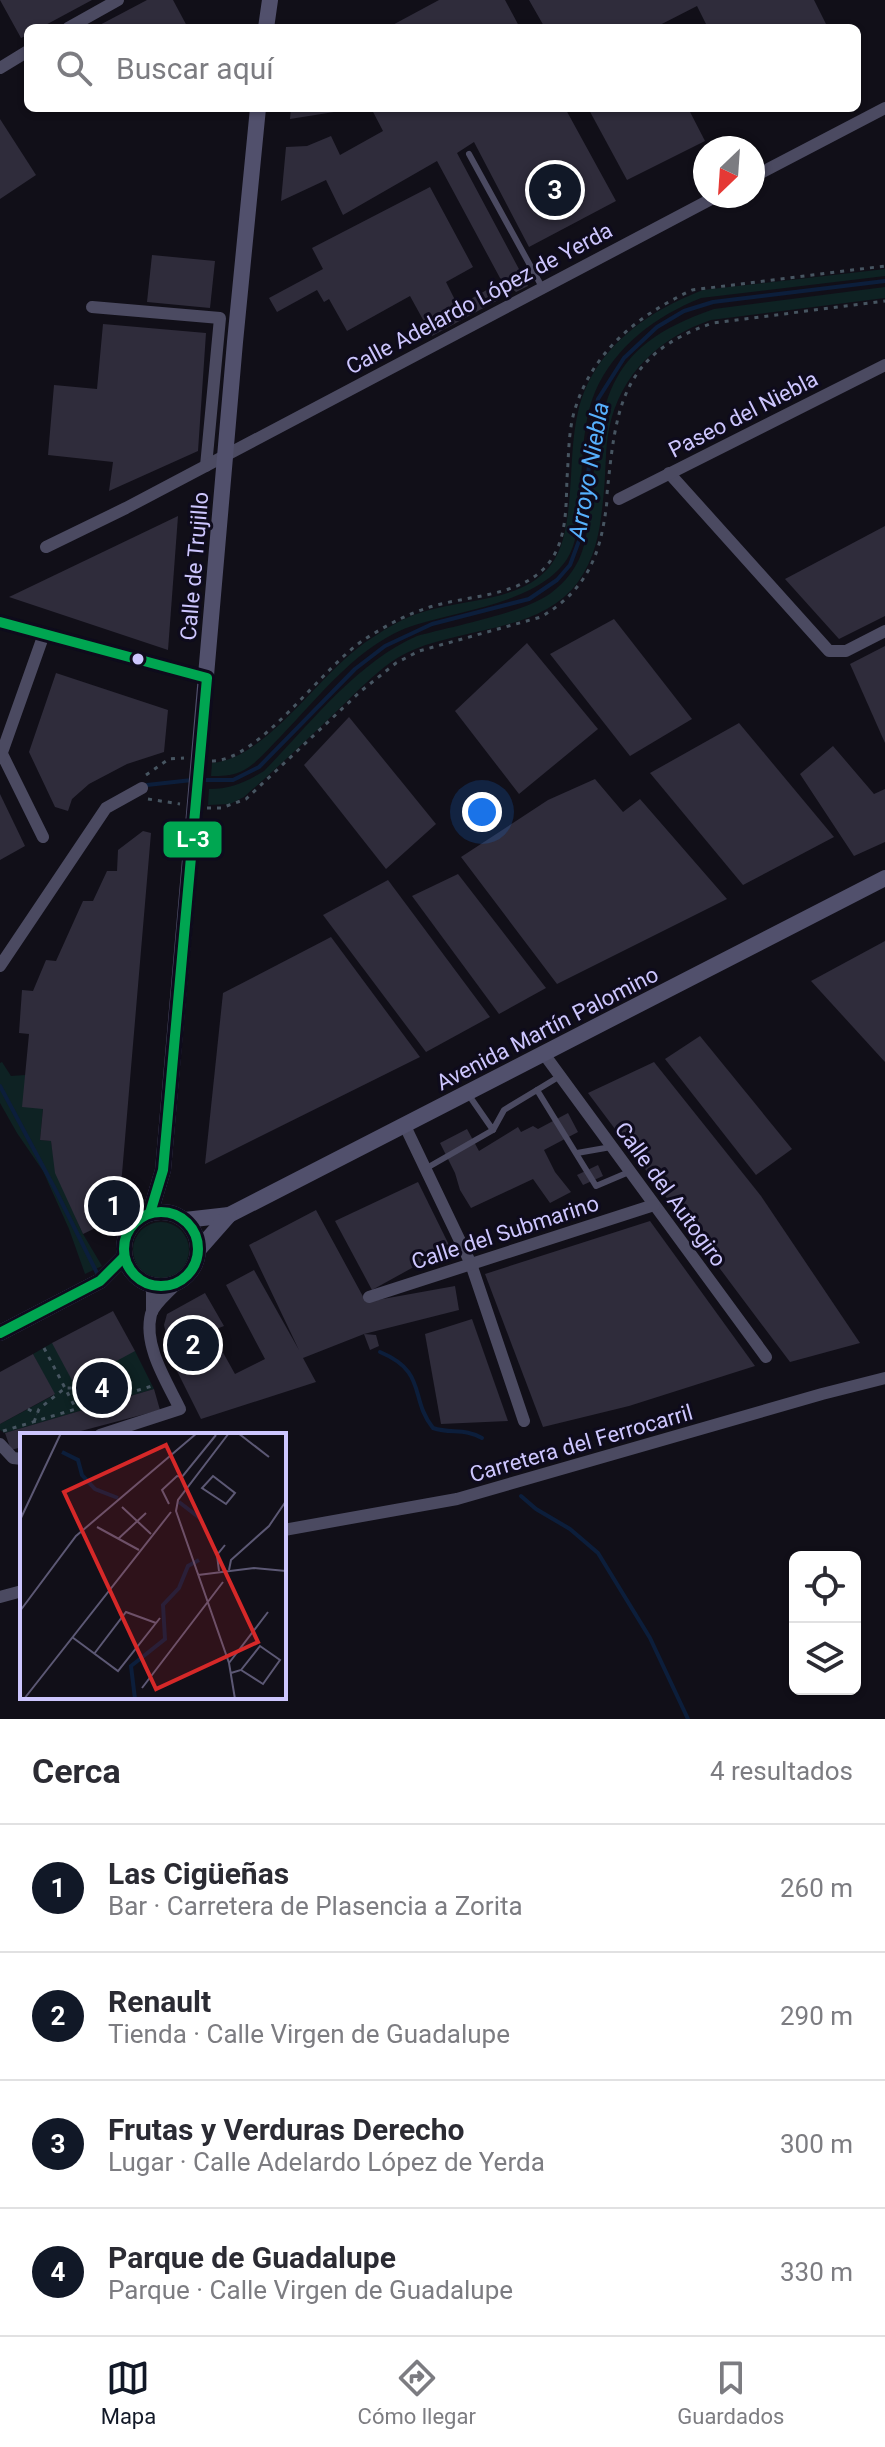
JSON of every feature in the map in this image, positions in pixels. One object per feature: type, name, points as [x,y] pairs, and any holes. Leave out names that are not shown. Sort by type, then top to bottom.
[{"type":"main road","points":[[267,24],[270,0]]},
{"type":"main road","name":"Calle de Trujillo","points":[[163,1170],[258,112]]},
{"type":"main road","name":"Avenida Martín Palomino","points":[[199,1249],[229,1215],[885,878]]},
{"type":"main road","points":[[144,1282],[129,1269],[124,1257],[125,1238],[130,1227],[150,1213],[163,1170]]},
{"type":"main road","points":[[100,1281],[175,1285],[193,1270],[199,1249],[197,1238],[177,1216],[163,1170]]},
{"type":"main road","points":[[150,1213],[177,1216]]},
{"type":"main road","name":"Avenida Martín Palomino","points":[[177,1216],[229,1215]]},
{"type":"main road","points":[[0,1333],[100,1281],[124,1257]]},
{"type":"street","points":[[75,24],[118,0]]},
{"type":"street","points":[[0,68],[24,53]]},
{"type":"street","points":[[765,171],[885,108]]},
{"type":"street","name":"Calle Adelardo López de Yerda","points":[[46,547],[206,466],[694,208]]},
{"type":"street","points":[[92,307],[220,318],[206,466]]},
{"type":"street","name":"Paseo del Niebla","points":[[619,499],[885,365]]},
{"type":"street","points":[[669,473],[829,651],[846,651],[885,631]]},
{"type":"street","points":[[0,622],[207,678]]},
{"type":"street","points":[[43,837],[1,757],[44,634]]},
{"type":"street","points":[[0,966],[106,808],[142,788]]},
{"type":"street","name":"Calle del Autogiro","points":[[544,1054],[766,1357]]},
{"type":"street","points":[[405,1126],[471,1264],[524,1421]]},
{"type":"street","name":"Calle del Submarino","points":[[369,1297],[654,1205]]},
{"type":"street","points":[[106,1433],[180,1409],[153,1351],[150,1330],[152,1312],[144,1282]]},
{"type":"street","points":[[152,1312],[175,1285]]},
{"type":"street","name":"Carretera del Ferrocarril","points":[[286,1530],[457,1499],[885,1378]]},
{"type":"street","points":[[1,1437],[13,1458],[20,1459]]},
{"type":"street","points":[[0,1597],[20,1592]]},
{"type":"lane","points":[[469,154],[542,287]]},
{"type":"lane","points":[[425,1169],[493,1130],[504,1110],[560,1076]]},
{"type":"lane","points":[[537,1090],[596,1186],[629,1172]]},
{"type":"lane","points":[[468,1094],[493,1130]]},
{"type":"lane","points":[[577,1153],[611,1147]]},
{"type":"path","points":[[885,266],[702,288],[664,303],[635,321],[599,360],[575,407],[569,440],[561,538],[545,568],[517,587],[427,607],[386,626],[331,666],[248,748],[226,760],[169,759],[157,765],[140,780],[144,799],[221,808],[246,799],[361,691],[396,663],[419,651],[541,617],[557,608],[572,594],[597,555],[604,531],[614,429],[619,409],[643,363],[664,346],[686,332],[713,323],[885,301]]},
{"type":"path","points":[[44,1348],[76,1409]]},
{"type":"path","points":[[87,1406],[94,1376],[126,1394]]},
{"type":"path","points":[[1,1437],[34,1422],[152,1386]]},
{"type":"path","points":[[34,1422],[37,1414],[65,1388],[93,1388]]},
{"type":"path","points":[[28,1409],[37,1414]]},
{"type":"green space","points":[[885,269],[885,276],[701,298],[668,314],[639,334],[614,360],[595,392],[585,429],[576,536],[567,559],[554,574],[519,595],[415,625],[376,644],[342,672],[251,765],[233,774],[211,776],[212,763],[233,758],[254,746],[353,652],[385,630],[426,611],[492,597],[525,586],[550,566],[560,549],[565,530],[574,431],[585,390],[609,352],[643,321],[703,290]]},
{"type":"green space","points":[[885,287],[885,298],[711,320],[692,327],[659,347],[633,375],[614,409],[597,538],[578,582],[562,598],[524,619],[434,643],[393,661],[244,797],[230,804],[208,805],[209,789],[238,784],[264,771],[354,678],[395,647],[417,636],[540,600],[570,575],[584,545],[604,409],[628,361],[648,342],[676,324],[714,309]]},
{"type":"green space","points":[[2,1062],[11,1076],[25,1075],[43,1109],[40,1140],[51,1141],[56,1173],[83,1234],[102,1266],[85,1274],[43,1171],[0,1103]]},
{"type":"green space","points":[[161,1222],[181,1230],[189,1250],[181,1270],[161,1278],[141,1270],[133,1250],[141,1230]]},
{"type":"green space","points":[[52,1343],[135,1351],[154,1389],[5,1433],[0,1430],[0,1424],[54,1395],[33,1354]]},
{"type":"building","points":[[0,0],[92,0],[47,24],[24,24],[24,37],[21,38]]},
{"type":"building","points":[[147,0],[173,0],[186,24],[102,24]]},
{"type":"building","points":[[439,0],[505,0],[518,24],[394,24]]},
{"type":"building","points":[[529,0],[814,0],[826,24],[706,24],[697,6],[662,24],[543,24]]},
{"type":"building","points":[[291,112],[334,112],[290,119]]},
{"type":"building","points":[[373,112],[567,112],[616,201],[529,247],[474,142],[457,153],[528,286],[516,292],[500,278],[437,161],[343,215],[326,180],[281,201],[286,147],[307,146],[331,136],[340,155],[383,131]]},
{"type":"building","points":[[590,112],[690,112],[702,136],[693,136],[693,147],[627,180]]},
{"type":"building","points":[[0,119],[36,175],[0,199]]},
{"type":"building","points":[[430,187],[473,267],[446,282],[458,306],[492,287],[500,299],[432,336],[410,296],[347,331],[329,299],[324,302],[317,290],[277,312],[269,298],[323,269],[312,248]]},
{"type":"building","points":[[152,255],[215,261],[210,308],[147,302]]},
{"type":"building","points":[[103,324],[206,333],[198,451],[109,491],[113,462],[48,455],[54,385],[97,389]]},
{"type":"building","points":[[178,516],[168,650],[9,597]]},
{"type":"building","points":[[885,526],[885,616],[839,639],[785,579]]},
{"type":"building","points":[[614,619],[692,719],[630,756],[550,654]]},
{"type":"building","points":[[527,643],[598,729],[519,794],[455,711]]},
{"type":"building","points":[[885,646],[885,743],[850,664]]},
{"type":"building","points":[[56,673],[168,710],[164,752],[127,764],[89,784],[72,799],[68,811],[55,807],[29,752]]},
{"type":"building","points":[[349,717],[436,824],[386,869],[304,765]]},
{"type":"building","points":[[739,723],[834,837],[743,885],[650,773]]},
{"type":"building","points":[[833,746],[874,794],[885,789],[885,842],[854,856],[800,774]]},
{"type":"building","points":[[595,779],[623,812],[640,799],[727,899],[557,984],[461,857],[548,800]]},
{"type":"building","points":[[0,794],[25,846],[0,860]]},
{"type":"building","points":[[143,831],[151,833],[119,1209],[106,1223],[83,1234],[55,1173],[51,1141],[40,1140],[43,1109],[22,1107],[29,1034],[19,1033],[22,990],[33,991],[46,960],[56,961],[83,901],[93,901],[107,871],[117,871],[118,850]]},
{"type":"building","points":[[458,874],[546,988],[499,1014],[412,896]]},
{"type":"building","points":[[388,880],[490,1017],[426,1052],[323,915]]},
{"type":"building","points":[[331,937],[420,1057],[205,1164],[223,993]]},
{"type":"building","points":[[885,941],[885,1062],[811,981]]},
{"type":"building","points":[[700,1036],[792,1149],[756,1175],[665,1059]]},
{"type":"building","points":[[654,1062],[761,1196],[860,1343],[790,1362],[588,1093]]},
{"type":"building","points":[[568,1113],[578,1132],[544,1150],[555,1172],[571,1192],[550,1203],[533,1179],[471,1208],[440,1143],[467,1129],[479,1151],[518,1127],[521,1132],[533,1126],[538,1129]]},
{"type":"building","points":[[598,1165],[603,1176],[583,1185],[577,1175]]},
{"type":"building","points":[[418,1182],[450,1247],[372,1290],[335,1221]]},
{"type":"building","points":[[316,1210],[366,1302],[455,1286],[459,1310],[364,1334],[303,1358],[316,1382],[201,1419],[172,1361],[164,1325],[167,1314],[205,1293],[224,1326],[211,1331],[235,1374],[265,1359],[226,1285],[254,1270],[299,1350],[249,1245]]},
{"type":"building","points":[[650,1221],[755,1366],[629,1406],[543,1427],[485,1274]]},
{"type":"building","points":[[113,1311],[135,1351],[74,1384],[52,1343]]},
{"type":"building","points":[[472,1319],[508,1421],[441,1424],[425,1334]]},
{"type":"building","points":[[364,1334],[376,1335],[379,1346],[370,1350]]},
{"type":"building","points":[[33,1354],[55,1394],[0,1424],[0,1372]]},
{"type":"building","points":[[154,1389],[160,1410],[74,1433],[20,1433],[20,1448],[11,1450],[5,1433]]},
{"type":"waterway","name":"Arroyo Niebla","points":[[201,780],[233,780],[259,767],[355,669],[385,646],[432,624],[529,599],[557,580],[570,565],[583,530],[593,421],[598,399],[624,358],[657,327],[684,311],[713,302],[885,281]]},
{"type":"waterway","name":"Arroyo Niebla","points":[[147,785],[192,780]]},
{"type":"waterway","points":[[0,1086],[97,1273]]},
{"type":"waterway","points":[[380,1352],[395,1360],[412,1377],[421,1406],[433,1428],[470,1433],[482,1438]]},
{"type":"waterway","points":[[521,1496],[536,1509],[570,1529],[598,1553],[650,1638],[688,1719]]},
{"type":"transit line","name":"L-3","points":[[0,622],[207,678],[163,1170],[150,1213]]},
{"type":"transit line","name":"L-3","points":[[154,1212],[168,1212],[182,1218],[192,1228],[198,1249],[196,1263],[182,1280],[168,1286],[154,1286],[140,1280],[130,1270],[124,1256],[124,1242],[130,1228],[140,1218],[154,1212]]},
{"type":"transit line","name":"L-3","points":[[0,1333],[100,1281],[124,1257]]},
{"type":"place","name":"Frutas y Verduras Derecho","points":[[555,190]]},
{"type":"place","name":"Las Cigüeñas","points":[[114,1206]]},
{"type":"place","name":"Renault","points":[[193,1345]]},
{"type":"place","name":"Parque de Guadalupe","points":[[102,1388]]}]
